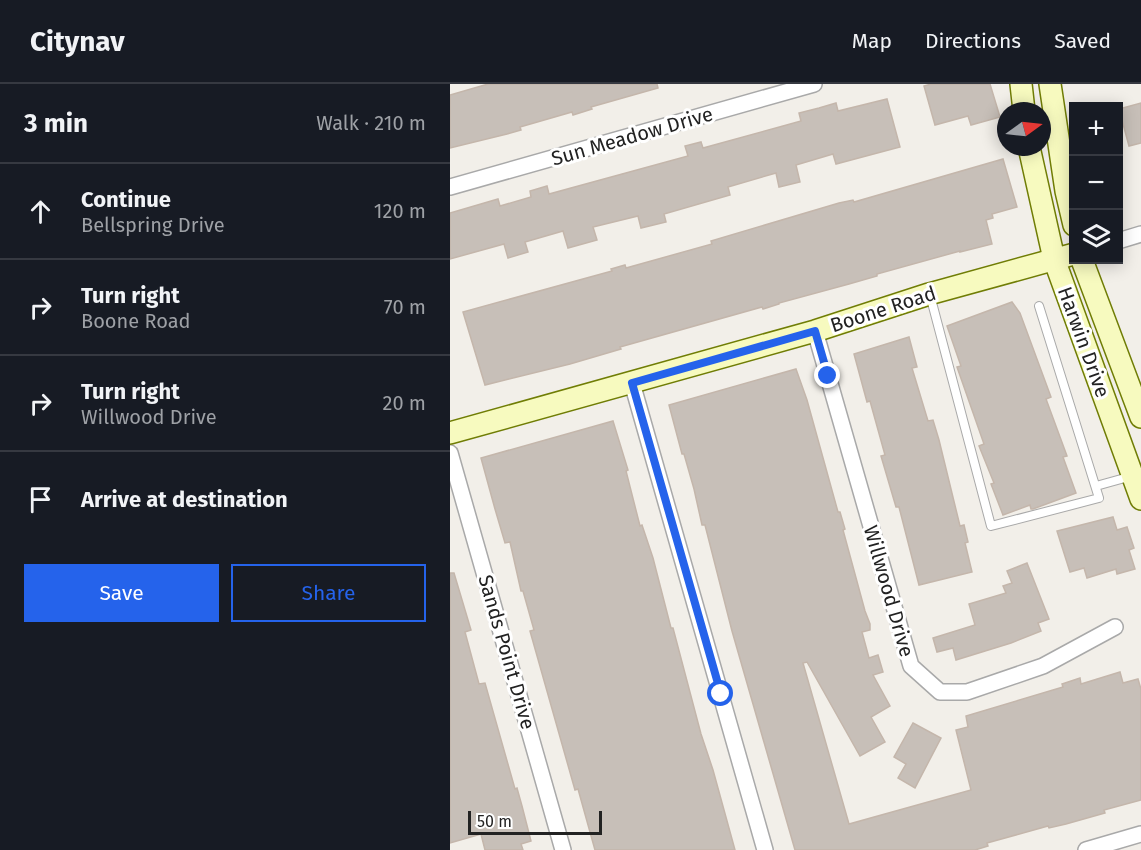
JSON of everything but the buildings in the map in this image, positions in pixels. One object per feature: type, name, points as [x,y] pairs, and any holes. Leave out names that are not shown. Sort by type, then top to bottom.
[{"type":"main road","points":[[1021,84],[1023,102]]},
{"type":"main road","points":[[1050,84],[1070,210]]},
{"type":"main road","name":"Harwin Drive","points":[[1032,156],[1141,499]]},
{"type":"main road","name":"Boone Road","points":[[450,433],[815,331],[929,294],[1064,257]]},
{"type":"main road","name":"Harwin Drive","points":[[1084,264],[1141,417]]},
{"type":"street","name":"Sun Meadow Drive","points":[[450,187],[814,84]]},
{"type":"street","points":[[1123,240],[1141,234]]},
{"type":"street","name":"Willwood Drive","points":[[815,331],[911,666],[940,692],[967,692],[1043,666],[1115,627]]},
{"type":"street","points":[[632,383],[765,850]]},
{"type":"street","name":"Sands Point Drive","points":[[450,453],[563,850]]},
{"type":"street","points":[[1086,850],[1141,834]]},
{"type":"lane","points":[[929,294],[991,526],[1099,498],[1040,306]]},
{"type":"lane","points":[[1095,486],[1132,476]]},
{"type":"route","points":[[721,694],[632,383],[815,331],[828,376]]}]
